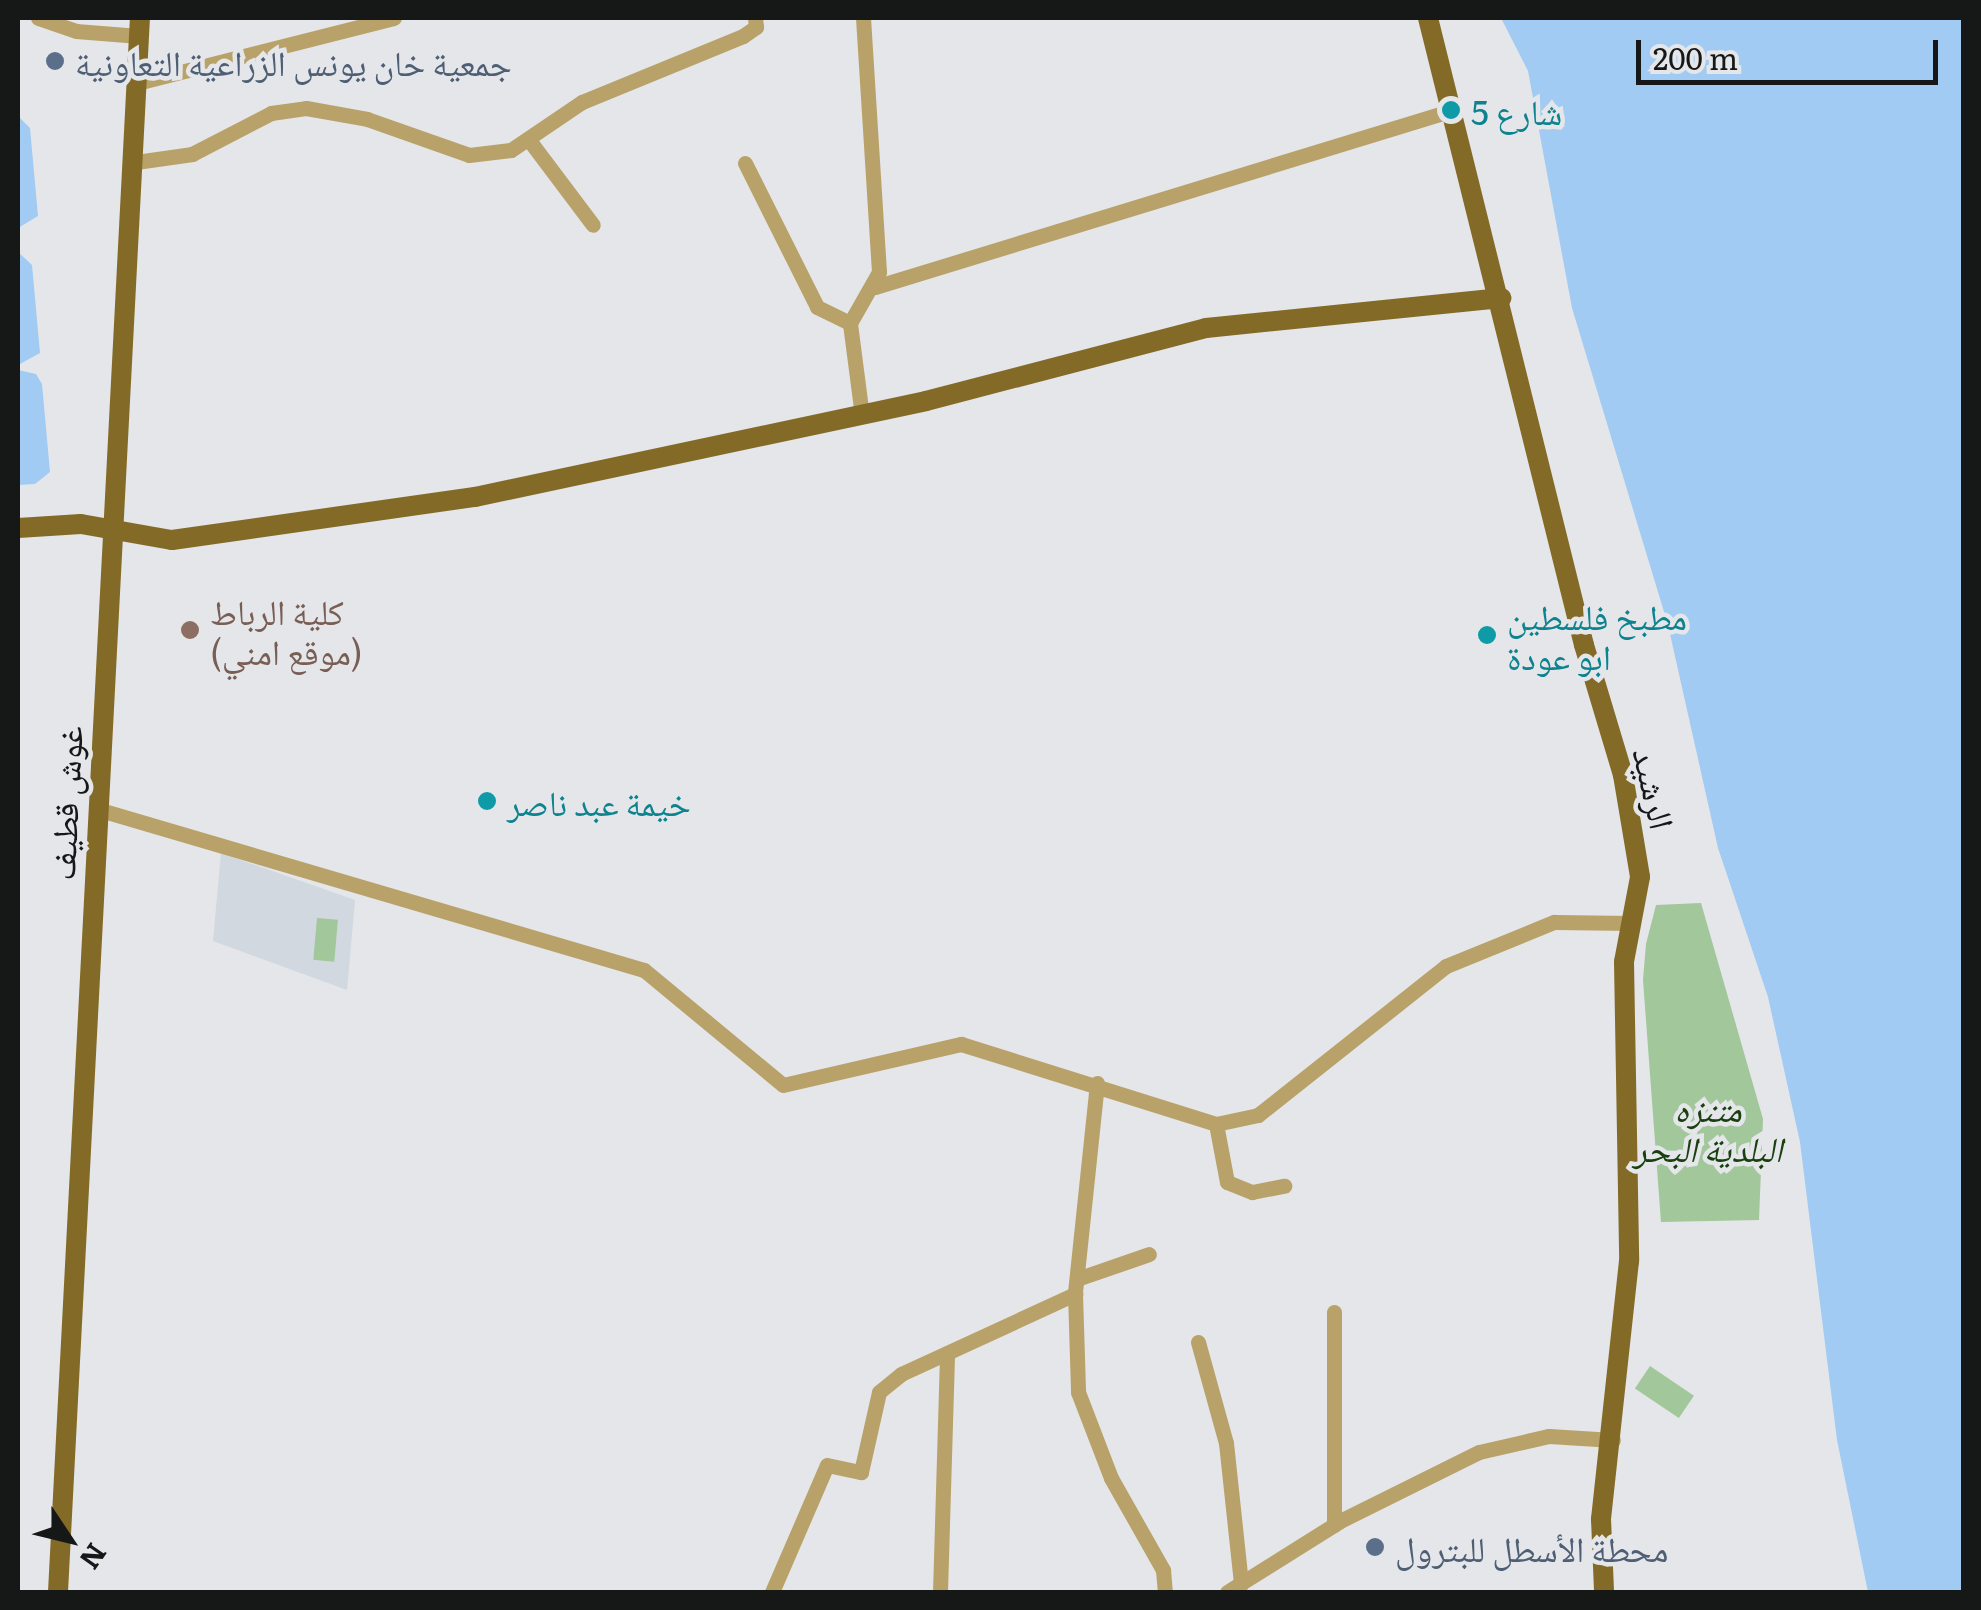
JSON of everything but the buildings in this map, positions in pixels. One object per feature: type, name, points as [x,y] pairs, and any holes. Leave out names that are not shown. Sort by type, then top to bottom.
[{"type":"main road","name":"الرشيد","points":[[1428,18],[1501,298],[1584,645],[1634,822],[1640,878],[1624,962],[1629,1260],[1598,1554],[1604,1592]]},
{"type":"main road","name":"غوش قطيف","points":[[58,1592],[110,536],[136,162],[137,24]]},
{"type":"main road","points":[[23,528],[172,540],[562,482],[862,416],[1206,328],[1501,298]]},
{"type":"street","points":[[38,18],[116,35],[137,24]]},
{"type":"street","points":[[137,83],[394,18]]},
{"type":"street","points":[[136,162],[175,159],[271,113],[306,108],[367,119],[469,156],[511,150],[582,102],[743,36],[756,27],[756,18]]},
{"type":"street","points":[[862,416],[850,324],[875,287],[863,18]]},
{"type":"street","points":[[875,287],[1452,110]]},
{"type":"street","points":[[529,140],[593,225]]},
{"type":"street","points":[[745,163],[817,306],[850,324]]},
{"type":"street","points":[[97,809],[644,970],[783,1086],[961,1044],[1097,1083],[1216,1124],[1258,1114],[1446,966],[1554,922],[1632,923]]},
{"type":"street","points":[[1097,1083],[1076,1287],[1078,1392],[1111,1478],[1163,1570],[1164,1592]]},
{"type":"street","points":[[1216,1124],[1228,1182],[1252,1192],[1284,1186]]},
{"type":"street","points":[[772,1592],[827,1465],[861,1472],[879,1392],[900,1374],[947,1358],[1076,1287],[1149,1254]]},
{"type":"street","points":[[1334,1312],[1334,1525]]},
{"type":"street","points":[[1198,1342],[1224,1432],[1234,1588],[1334,1525],[1500,1445],[1581,1434],[1612,1440]]},
{"type":"street","points":[[940,1592],[947,1358]]},
{"type":"shaded area","points":[[221,853],[355,900],[347,990],[213,941]]},
{"type":"green space","name":"متنزه البلدية البحر","points":[[1701,903],[1763,1119],[1759,1220],[1661,1222],[1643,980],[1646,944],[1656,905]]},
{"type":"green space","points":[[317,918],[338,920],[334,962],[313,960]]},
{"type":"green space","points":[[1650,1366],[1694,1396],[1679,1418],[1635,1388]]},
{"type":"water","points":[[1501,18],[1963,18],[1963,1592],[1868,1592],[1837,1440],[1800,1142],[1768,997],[1718,848],[1668,625],[1572,308],[1528,71]]},
{"type":"water","points":[[18,116],[30,128],[38,216],[18,228]]},
{"type":"water","points":[[18,252],[32,265],[40,353],[18,365]]},
{"type":"water","points":[[18,370],[36,374],[42,384],[50,472],[35,484],[18,485]]},
{"type":"place","name":"جمعية خان يونس الزراعية التعاونية","points":[[55,61]]},
{"type":"place","name":"شارع 5","points":[[1451,110]]},
{"type":"place","name":"كلية الرباط (موقع امني)","points":[[190,630]]},
{"type":"place","name":"مطبخ فلسطين ابو عودة","points":[[1487,635]]},
{"type":"place","name":"خيمة عبد ناصر","points":[[487,801]]},
{"type":"place","name":"محطة الأسطل للبترول","points":[[1375,1547]]}]
